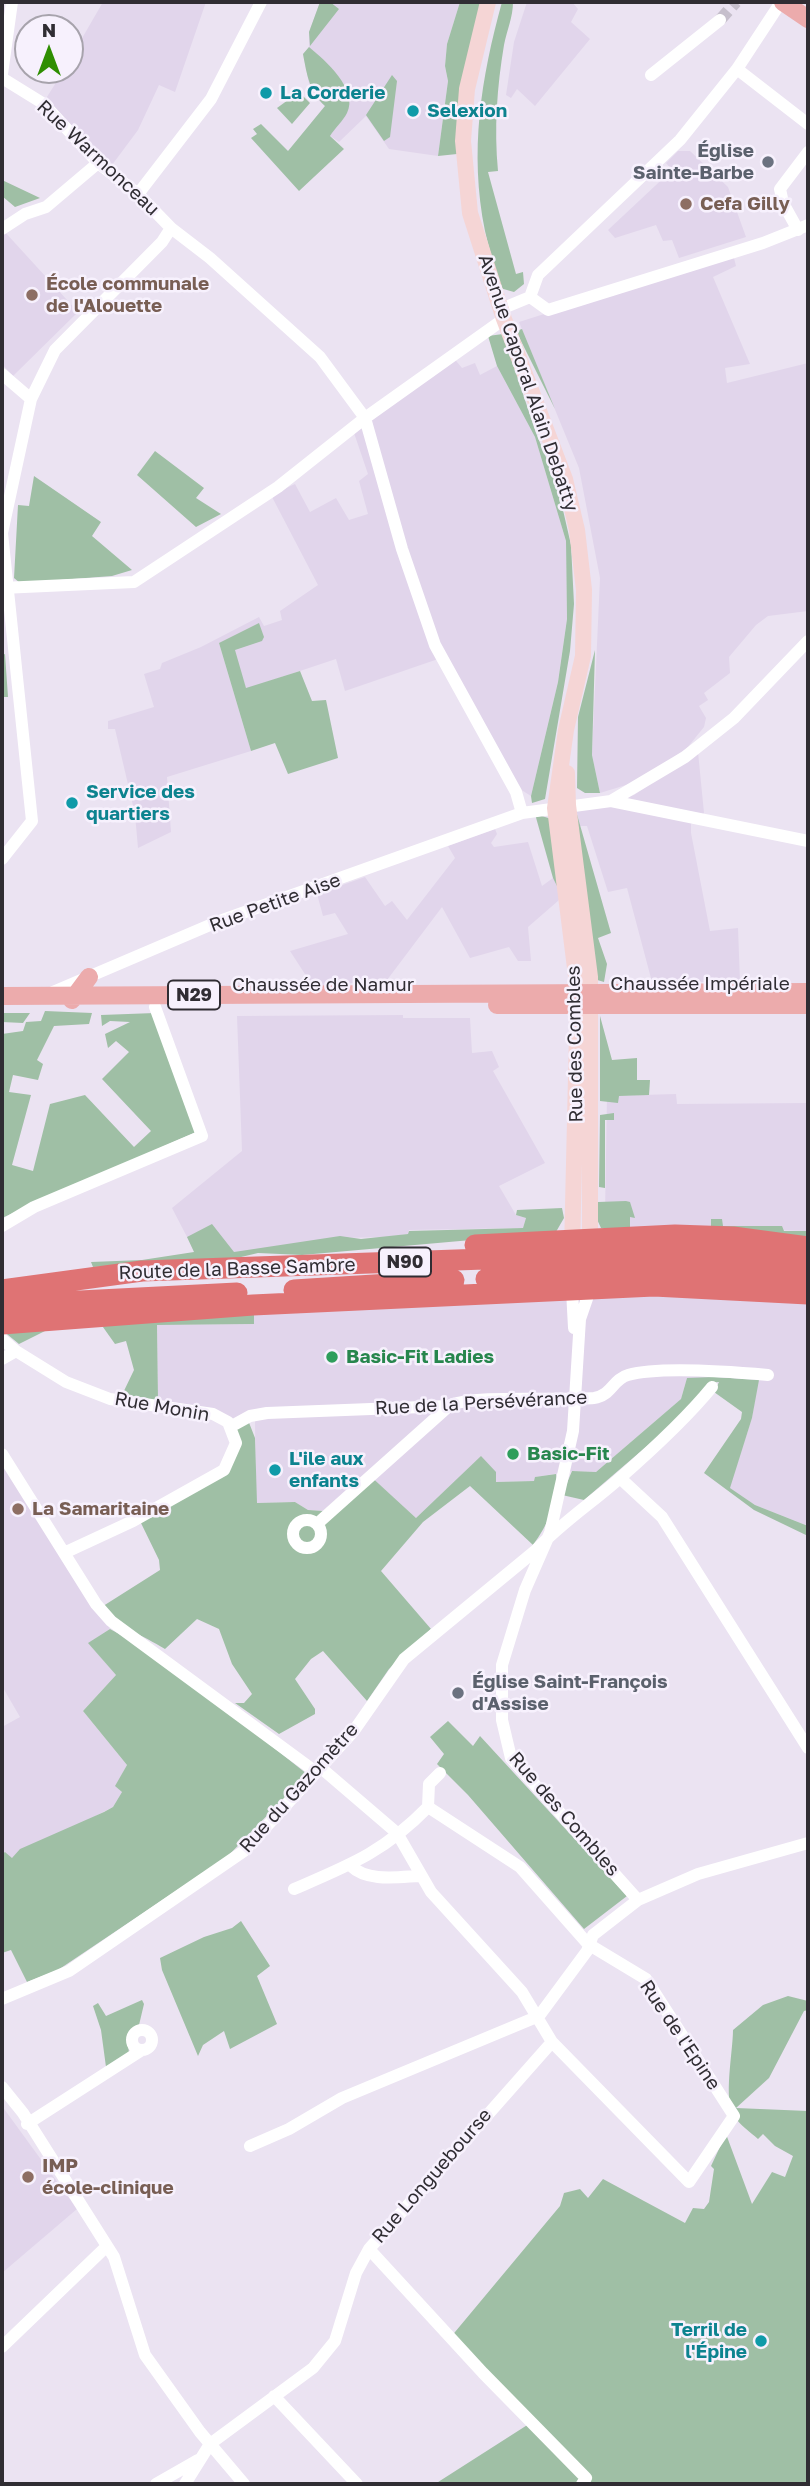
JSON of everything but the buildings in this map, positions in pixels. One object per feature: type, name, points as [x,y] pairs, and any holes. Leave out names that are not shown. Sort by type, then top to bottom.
[{"type":"highway","points":[[203,1269],[269,1256],[687,1235],[733,1237],[808,1247]]},
{"type":"highway","name":"Route de la Basse Sambre","points":[[2,1290],[105,1275],[203,1269],[656,1253],[734,1254],[808,1263]]},
{"type":"highway","name":"Route de la Basse Sambre","points":[[2,1305],[657,1271],[722,1270],[808,1279]]},
{"type":"highway","points":[[2,1275],[78,1271],[105,1275]]},
{"type":"highway","points":[[2,1324],[131,1313],[654,1286],[808,1294]]},
{"type":"highway","points":[[187,1310],[265,1292]]},
{"type":"highway","points":[[45,1301],[131,1313]]},
{"type":"main road","name":"Avenue Caporal Alain Debatty","points":[[488,2],[467,89],[465,177],[470,214],[502,314],[565,479],[577,530],[584,590],[583,656],[566,730],[561,807]]},
{"type":"main road","points":[[782,2],[808,19]]},
{"type":"main road","name":"Rue des Combles","points":[[561,807],[585,998],[581,1290]]},
{"type":"main road","points":[[78,995],[89,977]]},
{"type":"main road","name":"Chaussée Impériale","points":[[585,998],[808,992]]},
{"type":"main road","name":"Chaussée de Namur","points":[[9,1001],[43,995],[519,993],[585,998]]},
{"type":"main road","name":"N29","points":[[416,1005],[424,1000],[494,999],[519,993]]},
{"type":"main road","name":"Chaussée de Namur","points":[[9,1001],[68,1001],[78,995]]},
{"type":"main road","name":"Chaussée Impériale","points":[[585,998],[808,1005]]},
{"type":"main road","name":"Chaussée de Namur","points":[[9,1001],[155,1007],[416,1005],[585,998]]},
{"type":"street","points":[[2,76],[12,2]]},
{"type":"street","points":[[138,194],[211,100],[261,2]]},
{"type":"street","points":[[5,588],[134,582],[278,487],[502,314],[530,297],[538,275],[680,140],[737,69],[782,2]]},
{"type":"street","points":[[651,75],[720,20]]},
{"type":"street","points":[[737,69],[807,122]]},
{"type":"street","name":"Rue Warmonceau","points":[[2,76],[44,104],[98,163],[138,194],[171,228],[162,242],[55,350],[31,398],[2,533],[5,588],[32,821],[2,859]]},
{"type":"street","points":[[530,297],[548,310],[803,228],[783,204],[780,189],[806,155]]},
{"type":"street","points":[[2,229],[25,214],[46,207],[98,163]]},
{"type":"street","points":[[171,228],[210,258],[320,357],[365,418],[402,549],[435,645],[516,792],[515,814]]},
{"type":"street","points":[[2,374],[31,398]]},
{"type":"street","points":[[611,801],[685,757],[734,718],[808,641]]},
{"type":"street","points":[[611,801],[808,841]]},
{"type":"street","name":"Rue Petite Aise","points":[[43,995],[244,912],[391,862],[515,814],[611,801]]},
{"type":"street","points":[[2,1226],[34,1207],[198,1140],[202,1131],[155,1007]]},
{"type":"street","name":"Rue des Combles","points":[[581,1290],[577,1399],[550,1533],[525,1590],[502,1665],[504,1740],[516,1764],[638,1900]]},
{"type":"street","name":"Rue Monin","points":[[2,1339],[16,1351],[66,1382],[110,1399],[213,1414],[228,1422],[236,1443],[233,1457],[224,1470],[133,1521],[64,1553]]},
{"type":"street","points":[[2,1359],[16,1351]]},
{"type":"street","name":"Rue de la Persévérance","points":[[230,1427],[250,1416],[267,1413],[449,1406],[460,1399],[577,1399],[601,1396],[624,1376],[639,1372],[732,1372],[768,1376]]},
{"type":"street","name":"Rue du Gazomètre","points":[[2,1999],[68,1971],[244,1851],[353,1732],[404,1658],[535,1551],[550,1533],[620,1478],[690,1414],[712,1387]]},
{"type":"street","points":[[317,1524],[449,1406]]},
{"type":"street","points":[[2,1454],[64,1553],[111,1621],[318,1770],[397,1833],[413,1857],[419,1876],[522,1992],[539,2016],[552,2042]]},
{"type":"street","points":[[620,1478],[663,1517],[808,1748]]},
{"type":"street","points":[[294,1889],[373,1854],[410,1825],[428,1807],[429,1784],[440,1773]]},
{"type":"street","name":"Rue de l'Epine","points":[[428,1807],[520,1867],[588,1944],[646,1979],[734,2116],[689,2182],[552,2042]]},
{"type":"street","points":[[250,2146],[289,2129],[342,2098],[539,2016],[587,1951],[588,1944],[600,1927],[638,1900],[698,1874],[808,1843]]},
{"type":"street","points":[[351,1866],[357,1872],[375,1876],[419,1876]]},
{"type":"street","name":"Rue Longuebourse","points":[[185,2484],[210,2444],[313,2368],[335,2341],[356,2273],[369,2249],[552,2042]]},
{"type":"street","points":[[27,2124],[142,2050]]},
{"type":"street","points":[[2,2087],[23,2113],[27,2124],[114,2256],[145,2355],[210,2444],[244,2484]]},
{"type":"street","points":[[2,2347],[107,2246]]},
{"type":"street","points":[[369,2249],[483,2373],[586,2478],[582,2484]]},
{"type":"street","points":[[274,2396],[357,2484]]},
{"type":"street","points":[[156,2484],[199,2459]]},
{"type":"shaded area","points":[[103,2],[206,2],[175,92],[159,85],[138,130],[112,165],[45,100],[55,84],[84,84],[84,35]]},
{"type":"shaded area","points":[[320,2],[460,2],[447,44],[445,66],[448,81],[438,156],[389,149],[366,116],[339,142],[311,123],[325,106],[310,88],[303,54],[309,47],[309,32]]},
{"type":"shaded area","points":[[527,2],[572,2],[578,9],[571,22],[590,39],[535,106],[517,89],[511,98],[506,95],[514,42]]},
{"type":"shaded area","name":"Cefa Gilly","points":[[678,151],[690,151],[728,187],[746,237],[679,258],[672,240],[663,241],[656,225],[615,238],[608,230],[672,170],[666,163]]},
{"type":"shaded area","name":"École communale de l'Alouette","points":[[4,231],[78,312],[13,376],[2,364]]},
{"type":"shaded area","points":[[733,254],[736,266],[713,277],[750,364],[725,368],[727,383],[808,363],[808,611],[768,616],[756,625],[729,657],[730,673],[704,693],[708,700],[699,706],[706,718],[704,727],[687,748],[639,781],[600,793],[592,755],[600,578],[579,468],[519,322]]},
{"type":"shaded area","points":[[452,356],[462,368],[475,363],[480,375],[497,366],[535,437],[566,541],[567,619],[558,682],[531,796],[512,784],[441,658],[345,691],[336,659],[246,689],[234,650],[219,643],[251,751],[167,777],[171,832],[138,848],[135,814],[115,729],[108,729],[108,721],[154,707],[144,674],[160,669],[162,663],[201,647],[259,617],[264,626],[282,620],[280,611],[318,585],[271,495],[295,484],[310,512],[336,498],[349,520],[368,514],[359,481],[368,474],[354,433]]},
{"type":"shaded area","points":[[698,752],[704,813],[691,824],[691,833],[710,931],[738,928],[740,982],[652,982],[627,888],[608,892],[587,826],[580,826],[576,811],[634,795]]},
{"type":"shaded area","points":[[495,829],[497,834],[491,843],[494,847],[528,842],[542,886],[553,878],[566,894],[528,927],[531,961],[518,961],[509,947],[470,958],[442,907],[384,984],[352,983],[314,988],[290,951],[348,934],[335,913],[323,916],[317,894],[365,877],[385,906],[392,901],[407,920],[455,858],[448,846]]},
{"type":"shaded area","points":[[403,1015],[403,1018],[470,1018],[472,1053],[492,1051],[499,1067],[493,1071],[545,1163],[499,1186],[516,1215],[526,1218],[523,1228],[409,1230],[408,1234],[387,1237],[339,1238],[198,1258],[172,1208],[242,1151],[237,1016]]},
{"type":"shaded area","points":[[676,1094],[677,1104],[808,1103],[808,1231],[711,1228],[630,1231],[605,1214],[607,1096]]},
{"type":"shaded area","points":[[638,1294],[808,1301],[808,1526],[755,1505],[729,1488],[752,1418],[758,1380],[687,1378],[681,1399],[596,1472],[572,1471],[536,1477],[534,1481],[496,1482],[481,1457],[416,1518],[367,1474],[323,1511],[308,1510],[295,1502],[256,1503],[255,1421],[221,1419],[140,1403],[158,1398],[157,1325],[254,1324],[254,1310]]},
{"type":"shaded area","points":[[2,1458],[110,1629],[89,1643],[116,1675],[83,1711],[127,1765],[116,1786],[122,1792],[113,1807],[11,1859],[5,1852],[2,1854],[2,1727],[20,1717],[2,1686]]},
{"type":"shaded area","name":"IMP école-clinique","points":[[2,2106],[77,2209],[2,2273]]},
{"type":"green space","points":[[320,2],[330,2],[339,9],[310,46],[309,32]]},
{"type":"green space","points":[[460,2],[483,2],[457,154],[438,156],[448,81],[445,66],[447,44]]},
{"type":"green space","points":[[502,2],[513,2],[513,8],[504,45],[498,92],[498,171],[488,172],[516,274],[523,272],[524,284],[514,292],[500,288],[485,231],[478,173],[483,87]]},
{"type":"green space","points":[[309,47],[338,76],[348,95],[349,104],[347,113],[330,136],[344,149],[299,191],[251,138],[257,134],[253,129],[261,124],[288,151],[325,106],[315,94],[307,76],[303,54]]},
{"type":"green space","points":[[392,75],[397,81],[390,137],[384,141],[366,115]]},
{"type":"green space","points":[[299,92],[310,103],[292,124],[277,108]]},
{"type":"green space","points":[[2,180],[40,198],[15,207],[2,196]]},
{"type":"green space","points":[[522,329],[555,409],[516,331]]},
{"type":"green space","points":[[503,334],[536,433],[557,484],[571,545],[574,604],[570,651],[545,799],[532,803],[531,796],[558,682],[567,619],[566,541],[535,437],[497,366],[488,336]]},
{"type":"green space","points":[[155,451],[204,488],[196,498],[221,514],[196,527],[137,475]]},
{"type":"green space","points":[[34,476],[101,522],[92,536],[132,570],[112,576],[20,583],[14,578],[18,505],[29,506]]},
{"type":"green space","points":[[259,623],[264,637],[262,641],[235,650],[246,688],[300,671],[312,701],[326,700],[338,758],[288,774],[275,743],[251,751],[219,643]]},
{"type":"green space","points":[[595,650],[592,755],[600,793],[585,793],[577,788],[578,717]]},
{"type":"green space","points":[[5,654],[8,697],[2,697],[2,655]]},
{"type":"green space","points":[[576,811],[611,933],[598,938],[607,964],[604,982],[594,979]]},
{"type":"green space","points":[[535,814],[555,820],[558,888],[553,878]]},
{"type":"green space","points":[[45,1011],[92,1013],[89,1024],[54,1026],[37,1060],[43,1064],[38,1080],[13,1075],[9,1092],[31,1095],[12,1165],[33,1171],[50,1104],[85,1095],[134,1147],[151,1131],[102,1079],[129,1052],[116,1041],[108,1048],[105,1034],[130,1022],[110,1021],[102,1026],[101,1015],[155,1013],[196,1132],[2,1218],[2,1034],[23,1031],[26,1022],[41,1021]]},
{"type":"green space","points":[[2,1013],[30,1013],[23,1023],[2,1022]]},
{"type":"green space","points":[[600,1016],[612,1060],[637,1058],[637,1080],[650,1080],[649,1095],[619,1096],[618,1103],[600,1101]]},
{"type":"green space","points":[[614,1113],[614,1120],[605,1120],[605,1188],[599,1187],[600,1115]]},
{"type":"green space","points":[[598,1202],[630,1202],[635,1218],[630,1217],[630,1231],[601,1228],[595,1215]]},
{"type":"green space","points":[[562,1208],[564,1218],[553,1237],[494,1238],[302,1255],[258,1253],[220,1262],[93,1267],[91,1262],[142,1260],[194,1252],[187,1237],[212,1224],[234,1252],[340,1236],[361,1239],[408,1234],[409,1231],[523,1228],[526,1218],[516,1215],[517,1210]]},
{"type":"green space","points":[[711,1219],[722,1219],[723,1226],[782,1226],[784,1231],[808,1231],[808,1242],[711,1228]]},
{"type":"green space","points":[[254,1310],[254,1324],[157,1325],[158,1399],[140,1403],[122,1395],[134,1370],[126,1341],[115,1344],[98,1320]]},
{"type":"green space","points":[[53,1327],[19,1344],[2,1330]]},
{"type":"green space","points":[[687,1378],[759,1380],[752,1418],[730,1488],[755,1505],[808,1526],[808,1536],[754,1510],[704,1473],[741,1419],[742,1412],[714,1392],[719,1382],[708,1383],[689,1410],[584,1500],[562,1495],[572,1471],[596,1472],[681,1399]]},
{"type":"green space","points":[[248,1420],[255,1438],[257,1503],[295,1502],[308,1510],[323,1511],[367,1473],[416,1518],[481,1456],[496,1472],[496,1482],[534,1481],[535,1477],[556,1474],[554,1502],[533,1545],[470,1486],[423,1522],[381,1571],[431,1629],[389,1669],[367,1701],[323,1651],[311,1659],[295,1679],[315,1709],[315,1714],[279,1734],[235,1703],[244,1703],[252,1694],[232,1664],[219,1629],[197,1619],[165,1649],[122,1626],[100,1608],[160,1570],[159,1560],[140,1521],[224,1470],[237,1429]]},
{"type":"green space","points":[[110,1629],[154,1653],[307,1774],[228,1856],[58,1970],[27,1982],[11,1950],[2,1953],[2,1854],[5,1852],[12,1858],[20,1849],[104,1812],[113,1807],[122,1792],[115,1786],[127,1765],[83,1711],[116,1675],[88,1643]]},
{"type":"green space","points":[[448,1721],[473,1746],[480,1736],[627,1896],[584,1929],[468,1795],[437,1764],[444,1754],[430,1737]]},
{"type":"green space","points":[[241,1921],[270,1966],[257,1976],[277,2024],[230,2049],[224,2031],[203,2045],[198,2056],[162,1970],[160,1958],[204,1937],[232,1928]]},
{"type":"green space","points":[[788,1996],[808,2001],[808,2010],[804,2011],[769,2078],[736,2108],[808,2111],[808,2484],[593,2484],[587,2478],[582,2484],[435,2484],[532,2422],[450,2338],[560,2206],[564,2193],[580,2189],[588,2198],[603,2179],[685,2223],[693,2208],[704,2209],[709,2202],[714,2169],[711,2166],[726,2134],[752,2204],[772,2172],[785,2177],[793,2156],[775,2146],[763,2134],[758,2139],[739,2122],[731,2109],[729,2088],[733,2030],[763,2005]]},
{"type":"green space","points":[[142,2000],[144,2004],[139,2025],[127,2035],[129,2053],[106,2067],[101,2030],[93,2006],[98,2003],[106,2016]]},
{"type":"tunnel","points":[[720,20],[736,2]]},
{"type":"place","name":"La Corderie","points":[[266,93]]},
{"type":"place","name":"Selexion","points":[[413,111]]},
{"type":"place","name":"Église Sainte-Barbe","points":[[768,162]]},
{"type":"place","name":"Cefa Gilly","points":[[686,204]]},
{"type":"place","name":"École communale de l'Alouette","points":[[32,295]]},
{"type":"place","name":"Service des quartiers","points":[[72,803]]},
{"type":"place","name":"Basic-Fit Ladies","points":[[332,1357]]},
{"type":"place","name":"Basic-Fit","points":[[513,1454]]},
{"type":"place","name":"L'ile aux enfants","points":[[275,1470]]},
{"type":"place","name":"La Samaritaine","points":[[18,1509]]},
{"type":"place","name":"Église Saint-François d'Assise","points":[[458,1693]]},
{"type":"place","name":"IMP école-clinique","points":[[28,2177]]},
{"type":"place","name":"Terril de l'Épine","points":[[761,2341]]}]
